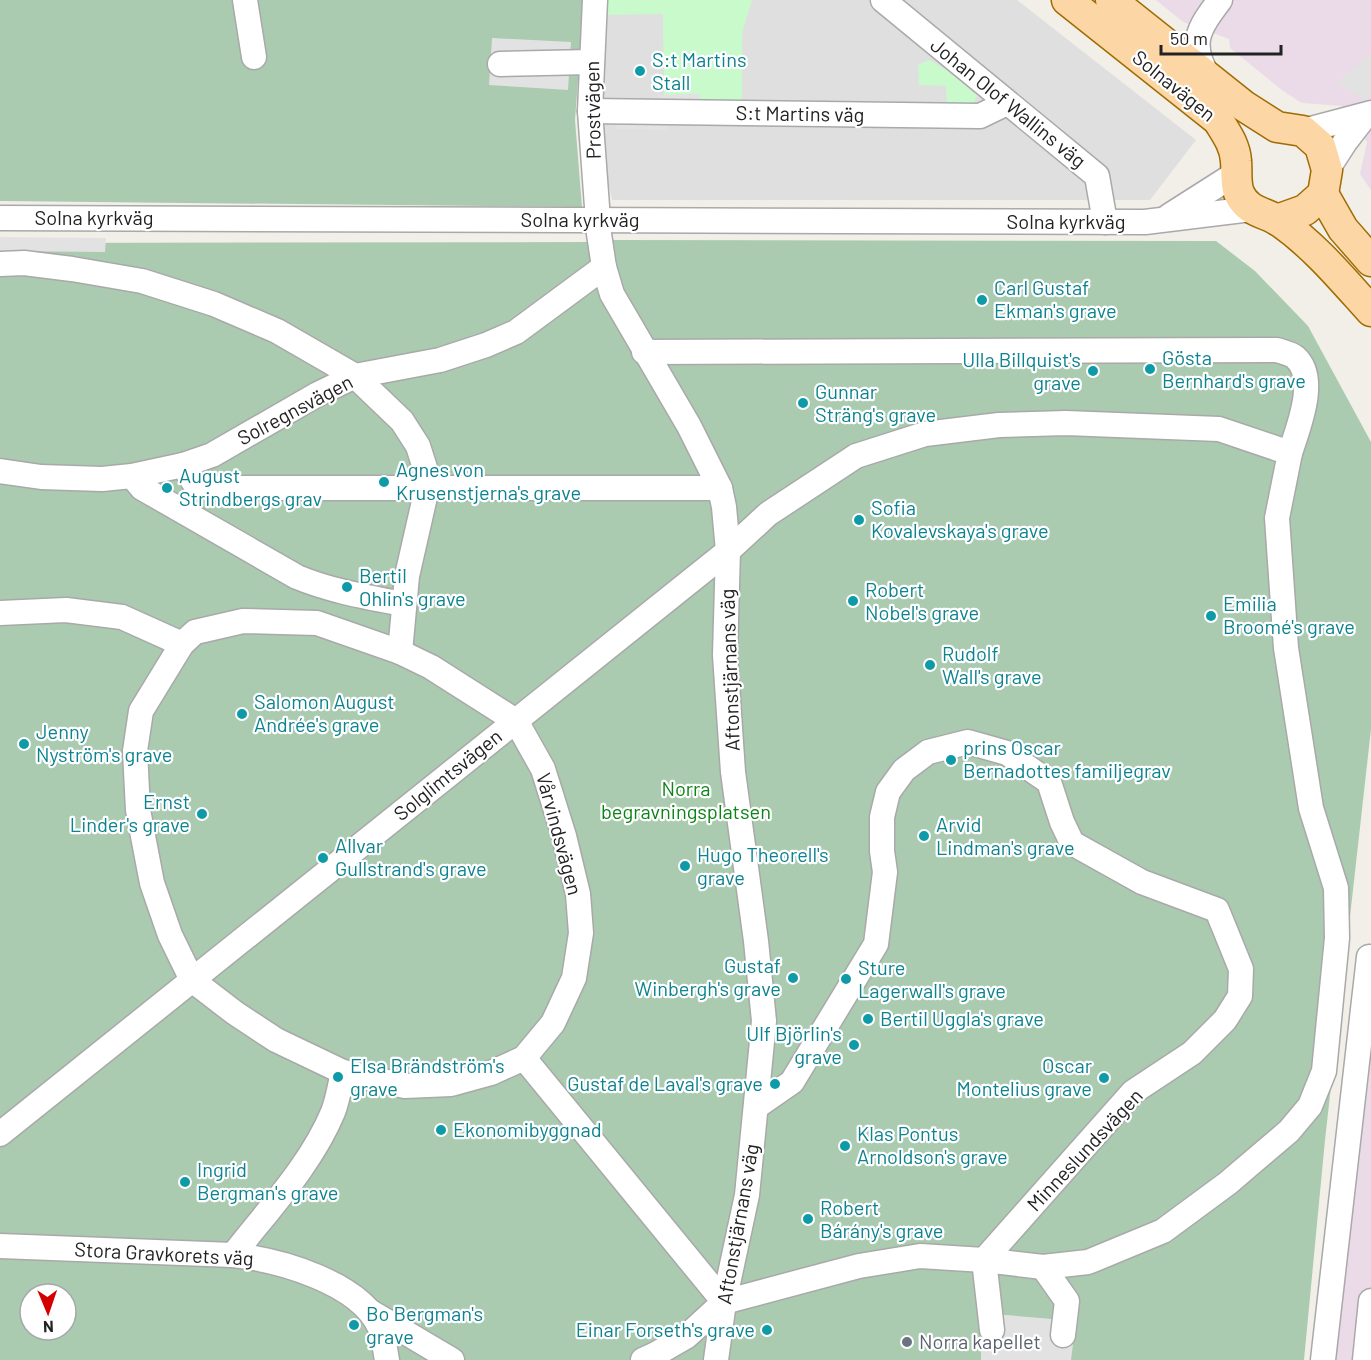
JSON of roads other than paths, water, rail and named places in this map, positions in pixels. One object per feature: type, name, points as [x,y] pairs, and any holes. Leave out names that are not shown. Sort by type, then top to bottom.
[{"type":"main road","name":"Solnavägen","points":[[1067,0],[1218,120],[1230,139],[1239,194],[1317,250],[1371,311]]},
{"type":"main road","name":"Solnavägen","points":[[1111,0],[1210,80],[1320,146],[1325,182],[1343,229],[1371,261]]},
{"type":"main road","points":[[1236,167],[1244,148],[1257,136],[1290,129]]},
{"type":"main road","points":[[1264,214],[1305,210],[1325,182]]},
{"type":"street","points":[[245,0],[254,57]]},
{"type":"street","name":"Prostvägen","points":[[595,0],[590,111],[598,220]]},
{"type":"street","name":"Johan Olof Wallins väg","points":[[883,0],[1097,176],[1105,222]]},
{"type":"street","points":[[1210,80],[1196,54],[1203,22],[1220,0]]},
{"type":"street","points":[[500,64],[591,62]]},
{"type":"street","name":"S:t Martins väg","points":[[590,111],[980,116],[1007,103]]},
{"type":"street","points":[[1290,129],[1368,115]]},
{"type":"street","points":[[1325,182],[1345,142],[1368,115]]},
{"type":"street","name":"Solna kyrkväg","points":[[1160,221],[1191,204],[1236,167]]},
{"type":"street","name":"Solna kyrkväg","points":[[0,218],[1105,222],[1264,214]]},
{"type":"street","name":"Aftonstjärnans väg","points":[[598,220],[604,267],[612,294],[689,426],[720,488],[724,507],[728,551],[725,655],[733,772],[756,941],[764,1021],[747,1195],[724,1302],[716,1360]]},
{"type":"street","points":[[0,264],[24,263],[72,269],[152,284],[214,304],[277,331],[355,376],[402,421],[418,446],[426,468],[427,488],[407,576],[400,652]]},
{"type":"street","name":"Solregnsvägen","points":[[0,471],[41,477],[102,479],[132,476],[183,465],[212,455],[318,394],[355,376],[440,360],[516,332],[604,267]]},
{"type":"street","points":[[643,1360],[687,1336],[724,1302],[859,1266],[920,1256],[1043,1267],[1088,1262],[1163,1231],[1228,1183],[1289,1131],[1310,1106],[1324,1071],[1337,938],[1336,888],[1311,808],[1286,648],[1277,518],[1290,453],[1303,410],[1306,384],[1304,368],[1294,356],[1277,350],[644,352]]},
{"type":"street","name":"Solglimtsvägen","points":[[0,1134],[728,551],[768,514],[856,456],[925,434],[999,426],[1066,423],[1219,429],[1290,453]]},
{"type":"street","points":[[183,465],[195,484],[212,488],[720,488]]},
{"type":"street","points":[[132,476],[142,488],[297,577],[350,594],[403,604]]},
{"type":"street","points":[[0,613],[66,610],[122,617],[182,644],[141,711],[135,751],[138,810],[152,884],[170,935],[192,980],[235,1013],[276,1040],[343,1072],[405,1086],[451,1084],[491,1073],[524,1058],[724,1302]]},
{"type":"street","name":"Vårvindsvägen","points":[[182,644],[195,632],[243,621],[317,623],[400,652],[431,667],[516,721],[543,769],[564,836],[578,894],[581,933],[574,978],[566,996],[553,1023],[524,1058]]},
{"type":"street","name":"Minneslundsvägen","points":[[756,1107],[792,1082],[876,944],[885,872],[882,852],[882,817],[888,792],[904,770],[928,752],[968,742],[1007,753],[1049,782],[1062,822],[1072,843],[1142,882],[1217,910],[1241,969],[1240,996],[1225,1020],[1192,1053],[1133,1092],[984,1260]]},
{"type":"street","points":[[1323,1360],[1369,957],[1371,958]]},
{"type":"street","points":[[233,1255],[316,1145],[333,1111],[343,1072]]},
{"type":"street","name":"Stora Gravkorets väg","points":[[0,1246],[233,1255],[258,1258],[308,1272],[338,1288],[369,1311],[380,1329],[387,1360]]},
{"type":"street","points":[[984,1260],[992,1330]]},
{"type":"street","points":[[1043,1267],[1067,1301],[1063,1335]]},
{"type":"street","points":[[1365,1360],[1371,1301]]},
{"type":"street","points":[[369,1311],[452,1360]]},
{"type":"place","name":"S:t Martins Stall","points":[[640,71]]},
{"type":"place","name":"Carl Gustaf Ekman's grave","points":[[982,300]]},
{"type":"place","name":"Gösta Bernhard's grave","points":[[1150,369]]},
{"type":"place","name":"Ulla Billquist's grave","points":[[1093,371]]},
{"type":"place","name":"Gunnar Sträng's grave","points":[[803,403]]},
{"type":"place","name":"Agnes von Krusenstjerna's grave","points":[[384,482]]},
{"type":"place","name":"August Strindbergs grav","points":[[167,488]]},
{"type":"place","name":"Sofia Kovalevskaya's grave","points":[[859,520]]},
{"type":"place","name":"Bertil Ohlin's grave","points":[[347,587]]},
{"type":"place","name":"Robert Nobel's grave","points":[[853,601]]},
{"type":"place","name":"Emilia Broomé's grave","points":[[1211,616]]},
{"type":"place","name":"Rudolf Wall's grave","points":[[930,665]]},
{"type":"place","name":"Salomon August Andrée's grave","points":[[242,714]]},
{"type":"place","name":"Jenny Nyström's grave","points":[[24,744]]},
{"type":"place","name":"prins Oscar Bernadottes familjegrav","points":[[951,760]]},
{"type":"place","name":"Ernst Linder's grave","points":[[202,814]]},
{"type":"place","name":"Arvid Lindman's grave","points":[[924,836]]},
{"type":"place","name":"Allvar Gullstrand's grave","points":[[323,858]]},
{"type":"place","name":"Hugo Theorell's grave","points":[[685,866]]},
{"type":"place","name":"Gustaf Winbergh's grave","points":[[793,978]]},
{"type":"place","name":"Sture Lagerwall's grave","points":[[846,979]]},
{"type":"place","name":"Bertil Uggla's grave","points":[[868,1019]]},
{"type":"place","name":"Ulf Björlin's grave","points":[[854,1045]]},
{"type":"place","name":"Elsa Brändström's grave","points":[[338,1077]]},
{"type":"place","name":"Oscar Montelius grave","points":[[1104,1078]]},
{"type":"place","name":"Gustaf de Laval's grave","points":[[775,1084]]},
{"type":"place","name":"Ekonomibyggnad","points":[[441,1130]]},
{"type":"place","name":"Klas Pontus Arnoldson's grave","points":[[845,1146]]},
{"type":"place","name":"Ingrid Bergman's grave","points":[[185,1182]]},
{"type":"place","name":"Robert Bárány's grave","points":[[808,1219]]},
{"type":"place","name":"Bo Bergman's grave","points":[[354,1325]]},
{"type":"place","name":"Einar Forseth's grave","points":[[767,1330]]},
{"type":"place","name":"Norra kapellet","points":[[907,1342]]},
{"type":"park label","name":"Norra begravningsplatsen","points":[[686,800]]}]
